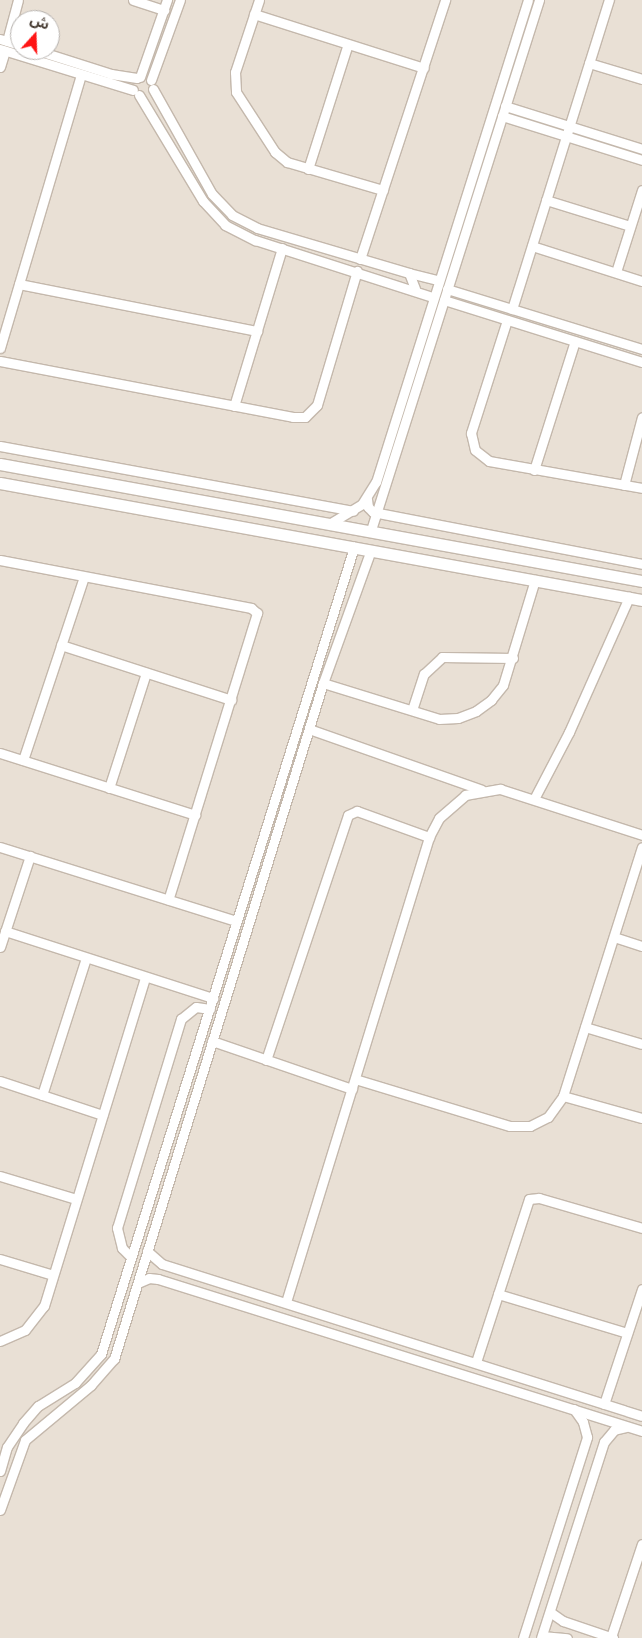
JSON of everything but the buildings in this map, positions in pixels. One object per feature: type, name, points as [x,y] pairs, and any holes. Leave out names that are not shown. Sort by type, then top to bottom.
[{"type":"street","points":[[4,40],[18,0]]},
{"type":"street","points":[[133,0],[164,10]]},
{"type":"street","points":[[167,0],[138,78],[136,93],[209,210],[235,232],[415,289],[433,297]]},
{"type":"street","points":[[0,67],[3,50],[147,96],[180,0]]},
{"type":"street","points":[[259,0],[235,72],[236,92],[275,152],[287,162],[383,190]]},
{"type":"street","points":[[360,259],[445,0]]},
{"type":"street","points":[[330,524],[353,511],[367,499],[376,482],[410,368],[528,0]]},
{"type":"street","points":[[371,530],[539,0]]},
{"type":"street","points":[[512,309],[609,0]]},
{"type":"street","points":[[254,14],[424,68]]},
{"type":"street","points":[[308,169],[348,44]]},
{"type":"street","points":[[60,58],[111,74],[138,78],[152,85],[212,194],[232,215],[257,228],[438,280]]},
{"type":"street","points":[[589,63],[642,79]]},
{"type":"street","points":[[0,348],[81,75]]},
{"type":"street","points":[[505,106],[642,149]]},
{"type":"street","points":[[502,116],[642,160]]},
{"type":"street","points":[[616,272],[642,190]]},
{"type":"street","points":[[466,192],[477,195]]},
{"type":"street","points":[[546,200],[630,226]]},
{"type":"street","points":[[532,246],[642,281]]},
{"type":"street","points":[[234,406],[282,248]]},
{"type":"street","points":[[0,361],[299,418],[315,409],[357,271]]},
{"type":"street","points":[[409,273],[415,289]]},
{"type":"street","points":[[19,284],[257,331]]},
{"type":"street","points":[[447,289],[642,349]]},
{"type":"street","points":[[444,300],[642,362]]},
{"type":"street","points":[[507,320],[471,439],[475,450],[484,458],[534,470],[642,488]]},
{"type":"street","points":[[534,470],[575,341]]},
{"type":"street","points":[[410,368],[421,372]]},
{"type":"street","points":[[624,485],[642,418]]},
{"type":"street","points":[[0,446],[353,511]]},
{"type":"street","points":[[0,464],[371,530],[642,581]]},
{"type":"street","points":[[0,483],[642,600]]},
{"type":"street","points":[[367,499],[368,507],[377,512],[642,564]]},
{"type":"street","points":[[0,1471],[7,1446],[30,1414],[74,1383],[101,1354],[354,547]]},
{"type":"street","points":[[0,1510],[25,1440],[91,1385],[114,1359],[323,683],[352,596],[371,550]]},
{"type":"street","points":[[1,563],[254,609],[257,616],[168,900]]},
{"type":"street","points":[[615,595],[620,576]]},
{"type":"street","points":[[23,760],[84,577]]},
{"type":"street","points":[[323,683],[439,719],[458,718],[476,711],[491,700],[503,685],[513,658],[535,580]]},
{"type":"street","points":[[341,592],[352,596]]},
{"type":"street","points":[[534,799],[569,732],[629,597]]},
{"type":"street","points":[[61,646],[231,700]]},
{"type":"street","points":[[412,710],[424,674],[442,657],[513,658]]},
{"type":"street","points":[[109,788],[146,673]]},
{"type":"street","points":[[309,729],[482,790]]},
{"type":"street","points":[[0,753],[195,815]]},
{"type":"street","points":[[286,1302],[430,837],[450,804],[465,795],[482,790],[500,789],[642,835]]},
{"type":"street","points":[[266,1060],[348,815],[357,811],[430,837]]},
{"type":"street","points":[[0,847],[236,922]]},
{"type":"street","points":[[355,1079],[517,1127],[543,1121],[553,1113],[563,1096],[642,847]]},
{"type":"street","points":[[0,947],[30,856]]},
{"type":"street","points":[[5,932],[213,998]]},
{"type":"street","points":[[614,936],[642,946]]},
{"type":"street","points":[[42,1095],[86,958]]},
{"type":"street","points":[[0,1341],[25,1330],[36,1320],[44,1306],[145,977]]},
{"type":"street","points":[[131,1258],[122,1248],[117,1228],[181,1019],[196,1007],[210,1009]]},
{"type":"street","points":[[585,1027],[642,1044]]},
{"type":"street","points":[[212,1042],[352,1089]]},
{"type":"street","points":[[190,1072],[201,1075]]},
{"type":"street","points":[[0,1081],[102,1115]]},
{"type":"street","points":[[563,1096],[642,1118]]},
{"type":"street","points":[[0,1176],[76,1199]]},
{"type":"street","points":[[476,1362],[529,1199],[539,1198],[642,1228]]},
{"type":"street","points":[[147,1251],[162,1264],[642,1416]]},
{"type":"street","points":[[0,1259],[53,1275]]},
{"type":"street","points":[[138,1283],[149,1278],[158,1279],[642,1431]]},
{"type":"street","points":[[604,1404],[642,1288]]},
{"type":"street","points":[[498,1294],[627,1333]]},
{"type":"street","points":[[523,1638],[586,1437],[583,1422],[573,1409]]},
{"type":"street","points":[[570,1624],[567,1638],[542,1637],[604,1442],[614,1430],[629,1427]]},
{"type":"street","points":[[564,1508],[581,1514]]},
{"type":"street","points":[[550,1612],[570,1624],[612,1638],[642,1544]]},
{"type":"shaded area","points":[[0,0],[642,0],[642,1638],[0,1638]]}]
